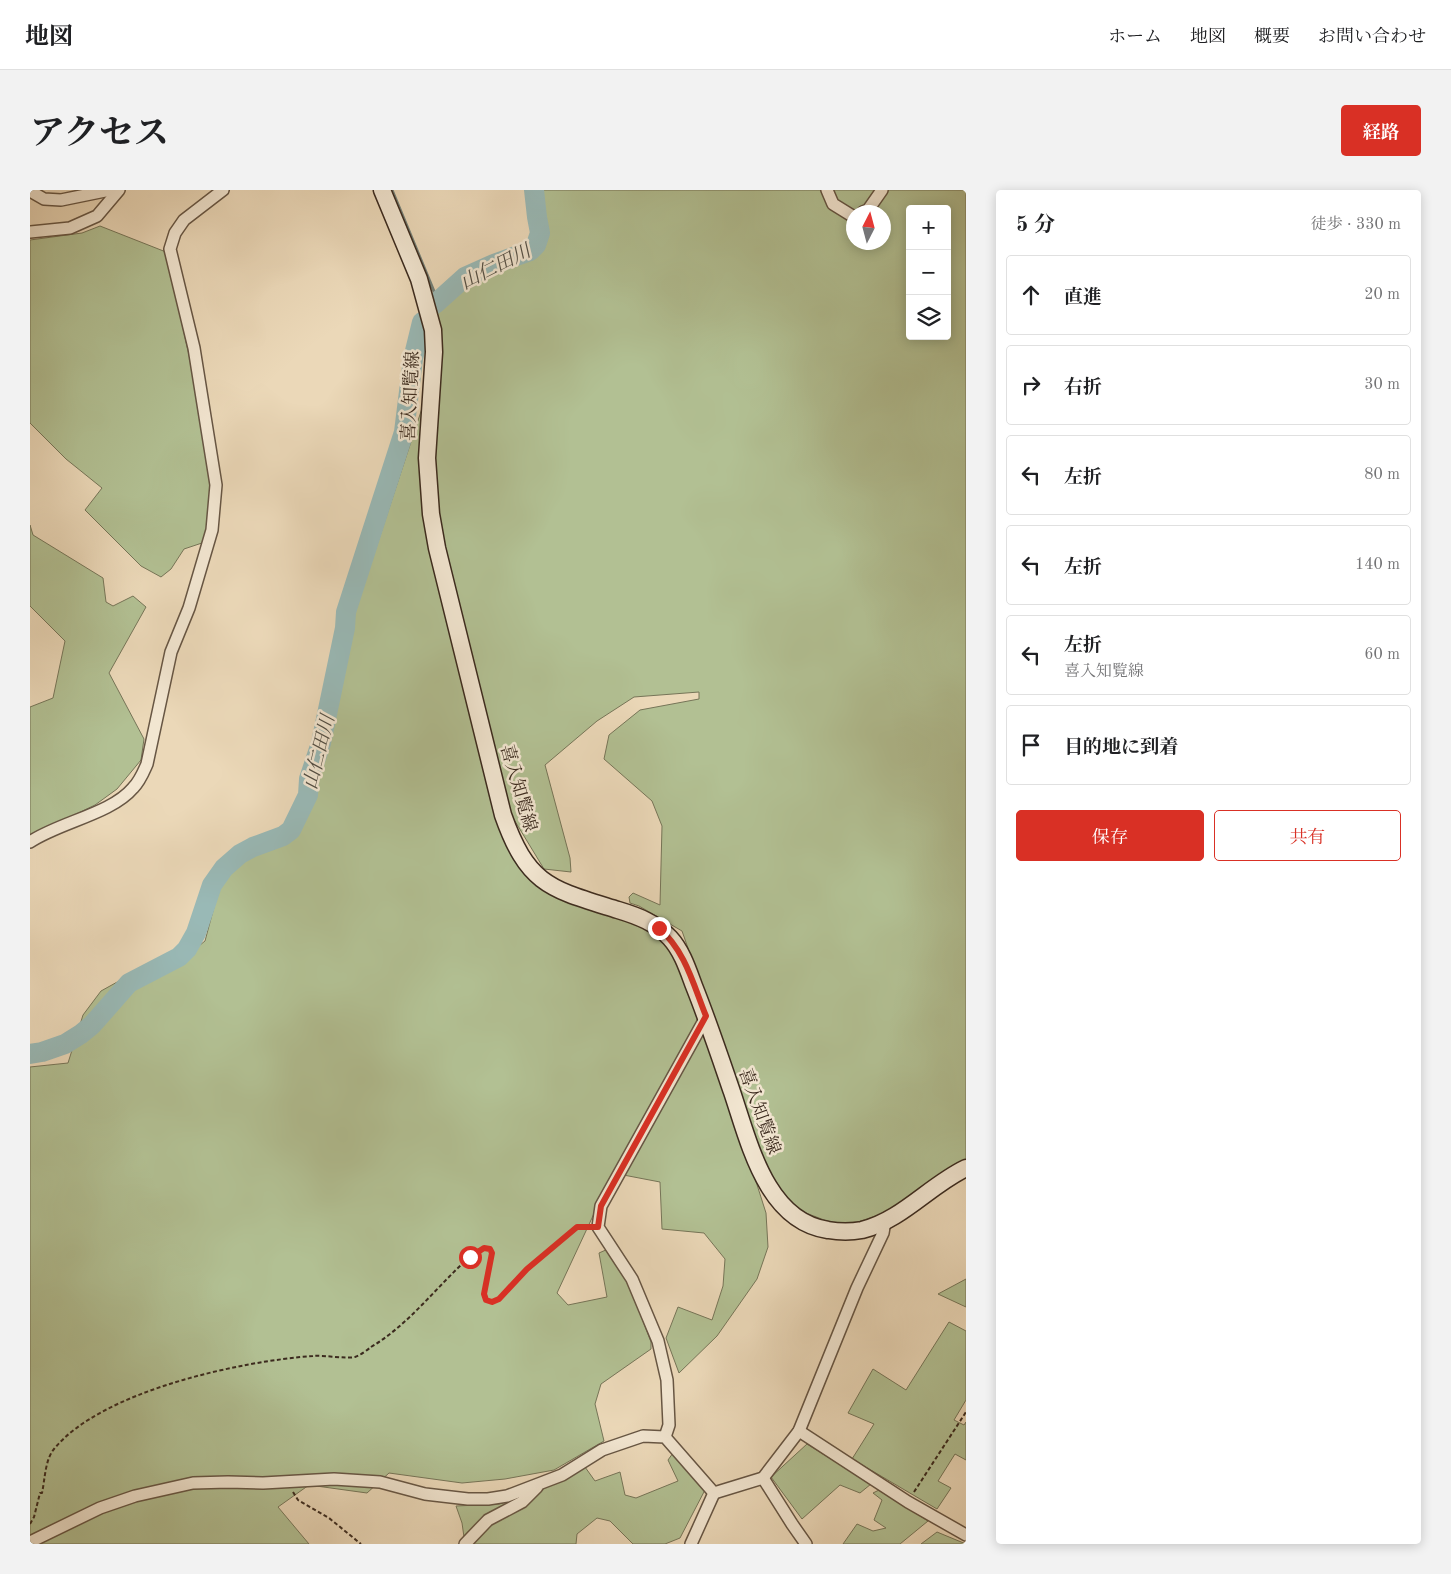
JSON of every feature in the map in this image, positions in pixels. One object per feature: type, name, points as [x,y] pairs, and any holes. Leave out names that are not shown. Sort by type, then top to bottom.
[{"type":"main road","name":"喜入知覧線","points":[[382,190],[419,279],[433,330],[434,352],[427,458],[431,514],[437,548],[501,806],[512,841],[520,856],[532,872],[548,885],[569,895],[646,920],[672,940],[682,955],[706,1016],[754,1157],[769,1189],[796,1218],[809,1225],[836,1232],[862,1230],[885,1220],[966,1168]]},
{"type":"street","points":[[30,191],[44,199],[61,200],[110,190]]},
{"type":"street","points":[[30,232],[70,228],[97,216],[119,190]]},
{"type":"street","points":[[30,842],[43,834],[118,800],[132,789],[140,779],[147,764],[172,652],[190,608],[212,530],[216,486],[194,348],[170,249],[175,233],[184,220],[223,190]]},
{"type":"street","points":[[827,190],[833,204],[846,212]]},
{"type":"street","points":[[872,205],[882,190]]},
{"type":"street","points":[[665,1437],[669,1425],[667,1380],[658,1341],[632,1280],[598,1227],[601,1206],[706,1016]]},
{"type":"street","points":[[691,1544],[714,1493],[763,1478],[799,1431],[860,1281],[883,1233],[885,1220]]},
{"type":"street","points":[[799,1431],[908,1502],[966,1534]]},
{"type":"street","points":[[30,1542],[100,1508],[135,1496],[193,1483],[287,1482],[334,1479],[380,1482],[425,1494],[468,1499],[508,1496],[562,1475],[602,1450],[644,1436],[665,1437],[714,1493]]},
{"type":"street","points":[[763,1478],[806,1544]]},
{"type":"street","points":[[465,1544],[488,1520],[522,1502],[542,1483]]},
{"type":"path","points":[[30,1524],[34,1517],[40,1493],[42,1493],[49,1458],[54,1450],[79,1426],[104,1410],[162,1387],[204,1374],[245,1365],[314,1356],[355,1357],[389,1334],[423,1304],[478,1250],[487,1248],[492,1253],[484,1294],[486,1300],[492,1302],[499,1299],[527,1269],[577,1227],[598,1227]]},
{"type":"path","points":[[908,1502],[966,1412]]},
{"type":"path","points":[[287,1482],[298,1500],[329,1518],[361,1544]]},
{"type":"green space","points":[[537,190],[966,190],[966,1162],[884,1213],[858,1222],[832,1223],[806,1213],[789,1204],[777,1188],[759,1150],[682,931],[639,906],[630,903],[629,897],[633,893],[660,905],[662,826],[652,801],[604,759],[609,735],[640,710],[699,699],[699,692],[634,697],[597,721],[545,765],[570,858],[571,872],[544,869],[507,808],[498,810],[513,857],[534,882],[648,929],[673,950],[731,1103],[766,1213],[768,1247],[757,1279],[717,1336],[679,1373],[666,1338],[678,1307],[712,1320],[723,1286],[725,1259],[704,1233],[662,1229],[660,1182],[613,1173],[557,1293],[568,1305],[607,1297],[599,1253],[608,1249],[627,1279],[651,1342],[651,1349],[601,1384],[595,1404],[604,1441],[554,1470],[505,1479],[462,1483],[389,1473],[367,1493],[309,1485],[278,1507],[309,1544],[30,1544],[30,1067],[68,1063],[83,1015],[101,991],[164,956],[195,949],[205,941],[222,877],[244,857],[291,838],[295,833],[314,796],[332,721],[352,620],[441,351],[434,310],[451,293],[485,276],[533,257],[546,234]]},
{"type":"green space","points":[[100,226],[166,252],[191,364],[212,491],[205,542],[184,549],[171,569],[161,577],[141,566],[85,510],[102,488],[66,459],[30,423],[30,240],[82,233]]},
{"type":"green space","points":[[30,525],[33,535],[103,578],[106,602],[113,606],[133,596],[146,607],[109,673],[144,739],[141,760],[117,789],[95,805],[30,836],[30,707],[53,698],[65,641],[30,606]]},
{"type":"green space","points":[[966,1279],[966,1307],[938,1294]]},
{"type":"green space","points":[[949,1322],[966,1331],[966,1400],[954,1420],[964,1425],[966,1422],[966,1460],[955,1454],[938,1481],[951,1488],[937,1509],[852,1459],[874,1424],[848,1413],[873,1369],[906,1390]]},
{"type":"green space","points":[[807,1444],[871,1484],[860,1493],[840,1485],[802,1519],[771,1477]]},
{"type":"green space","points":[[673,1453],[706,1488],[680,1538],[665,1544],[633,1544],[610,1521],[597,1518],[577,1534],[576,1544],[465,1544],[462,1523],[456,1506],[499,1504],[545,1488],[585,1467],[595,1481],[620,1472],[625,1495],[636,1498],[678,1481],[668,1460]]},
{"type":"green space","points":[[879,1490],[928,1521],[900,1544],[843,1544],[857,1524],[873,1531],[886,1528],[874,1520],[882,1500],[873,1493]]},
{"type":"green space","points":[[937,1532],[966,1544],[921,1544]]},
{"type":"waterway","points":[[392,190],[438,301]]},
{"type":"waterway","name":"山仁田川","points":[[435,304],[465,277],[530,251],[536,245],[540,233],[534,190]]},
{"type":"waterway","name":"山仁田川","points":[[30,1054],[65,1044],[81,1034],[92,1025],[129,983],[179,957],[187,949],[196,933],[212,885],[224,868],[240,854],[283,836],[291,830],[308,795],[309,779],[321,743],[345,628],[346,612],[404,432],[413,359],[422,322]]},
{"type":"route","points":[[470,1257],[478,1250],[484,1248],[490,1249],[492,1253],[484,1294],[486,1300],[492,1302],[499,1299],[527,1269],[577,1227],[598,1227],[601,1206],[706,1016],[682,955],[672,940],[659,928]]}]
